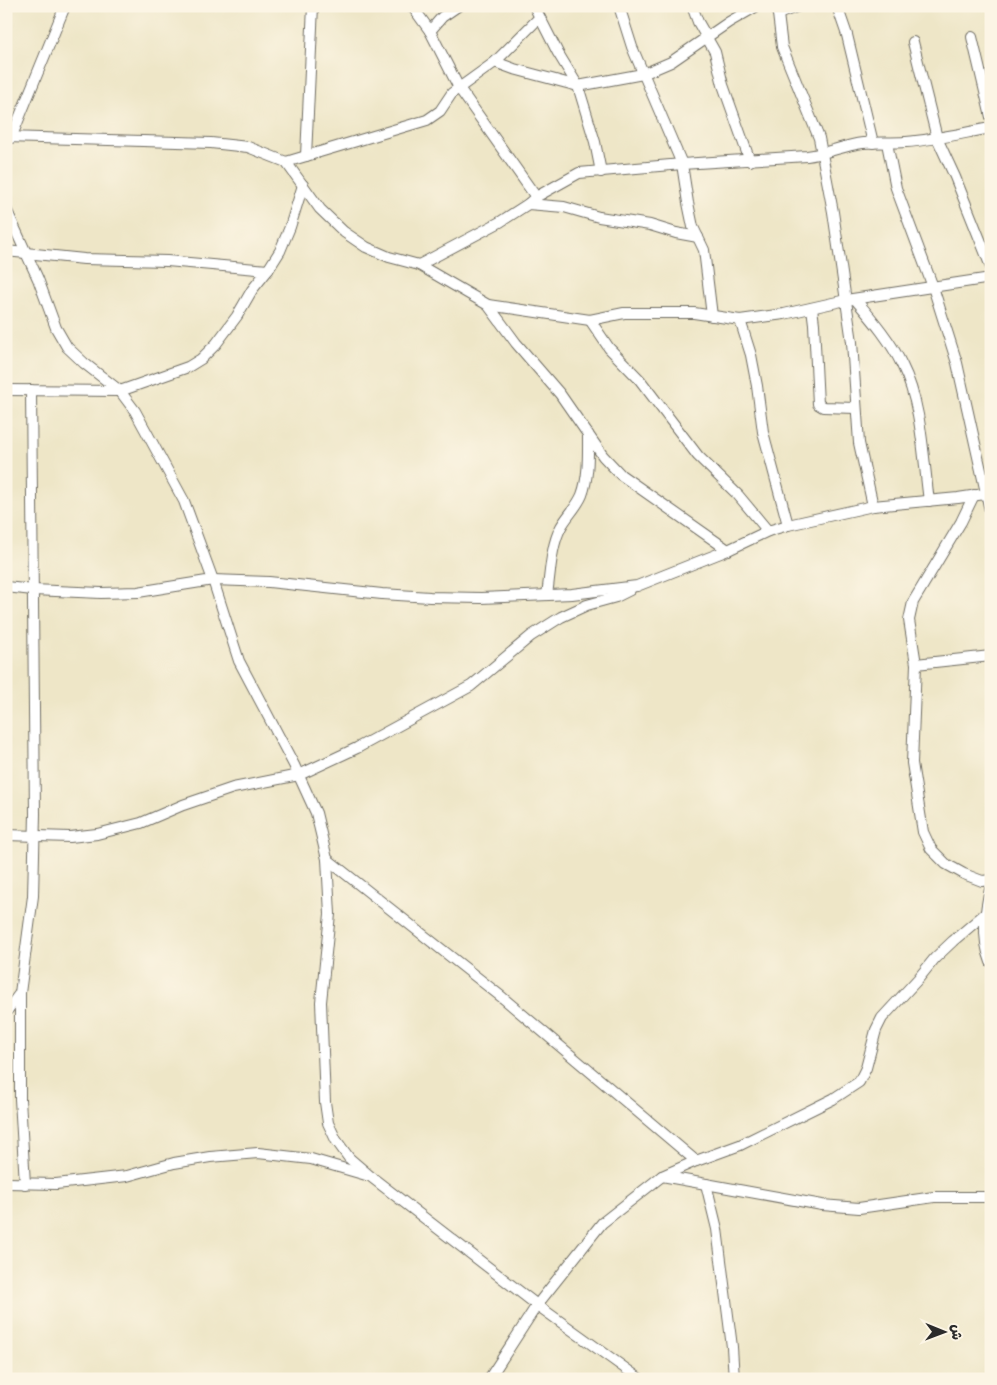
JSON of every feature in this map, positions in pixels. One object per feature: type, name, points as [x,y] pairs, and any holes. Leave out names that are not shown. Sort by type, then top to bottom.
[{"type":"street","points":[[65,6],[9,137],[210,143],[248,147],[286,162],[320,209],[344,232],[366,247],[381,254],[418,265],[488,306],[516,343],[560,394],[603,456],[621,475],[728,550]]},
{"type":"street","points":[[306,156],[313,6]]},
{"type":"street","points":[[412,6],[430,31],[459,88],[536,197]]},
{"type":"street","points":[[430,31],[442,17],[458,6]]},
{"type":"street","points":[[534,6],[578,86],[595,142],[601,172]]},
{"type":"street","points":[[619,6],[632,48],[682,164],[693,227],[704,250],[712,316]]},
{"type":"street","points":[[692,6],[698,22],[715,52],[723,86],[750,161]]},
{"type":"street","points":[[495,62],[578,86],[643,74],[671,62],[729,22],[757,6]]},
{"type":"street","points":[[799,6],[778,10],[782,47],[818,138],[851,299],[859,443],[873,506]]},
{"type":"street","points":[[837,6],[847,35],[873,143]]},
{"type":"street","points":[[286,162],[427,120],[440,111],[452,93],[495,62],[540,18]]},
{"type":"street","points":[[972,37],[991,117]]},
{"type":"street","points":[[913,42],[937,138],[955,177],[991,267]]},
{"type":"street","points":[[418,265],[500,222],[536,197],[579,173],[822,154],[851,145],[937,138],[991,128]]},
{"type":"street","points":[[887,143],[896,188],[933,287],[957,363],[988,493],[991,514]]},
{"type":"street","points":[[6,390],[120,391],[188,367],[201,359],[216,344],[237,316],[252,290],[280,251],[290,227],[303,185]]},
{"type":"street","points":[[528,204],[564,207],[598,217],[650,224],[676,233],[698,237]]},
{"type":"street","points":[[6,209],[38,279],[56,328],[67,347],[120,391],[136,411],[184,501],[213,580],[239,661],[316,813],[326,859],[330,914],[321,1002],[325,1102],[328,1123],[336,1140],[348,1158],[370,1176],[536,1305],[640,1379]]},
{"type":"street","points":[[6,251],[91,259],[166,261],[268,270]]},
{"type":"street","points":[[488,306],[590,320],[624,313],[694,313],[740,320],[784,314],[851,299],[991,278]]},
{"type":"street","points":[[851,299],[877,325],[902,362],[908,376],[917,406],[929,500]]},
{"type":"street","points":[[812,308],[818,404],[823,407],[856,408]]},
{"type":"street","points":[[590,320],[609,348],[640,380],[698,456],[738,494],[768,531]]},
{"type":"street","points":[[740,320],[754,370],[763,432],[788,525]]},
{"type":"street","points":[[25,1184],[20,1100],[20,993],[33,896],[35,836],[31,390]]},
{"type":"street","points":[[547,595],[556,542],[561,527],[582,496],[586,480],[588,434]]},
{"type":"street","points":[[6,835],[70,837],[97,834],[140,823],[183,805],[233,788],[298,775],[365,744],[470,686],[531,636],[561,616],[587,605],[616,597],[637,586],[728,550],[768,531],[873,506],[988,493]]},
{"type":"street","points":[[974,495],[961,522],[913,602],[909,620],[916,664],[912,763],[923,832],[931,849],[946,864],[964,874],[982,881],[991,880]]},
{"type":"street","points":[[6,587],[101,593],[138,592],[213,580],[269,582],[430,597],[481,598],[572,594],[637,586]]},
{"type":"street","points":[[916,664],[991,656]]},
{"type":"street","points":[[326,859],[503,998],[696,1160]]},
{"type":"street","points":[[991,884],[985,929],[987,951],[991,962]]},
{"type":"street","points":[[489,1379],[536,1305],[602,1223],[662,1176],[696,1160],[740,1145],[833,1099],[859,1082],[866,1068],[876,1030],[882,1018],[918,980],[935,958],[986,914]]},
{"type":"street","points":[[6,1012],[20,993]]},
{"type":"street","points":[[6,1183],[56,1184],[127,1176],[174,1163],[210,1156],[258,1153],[311,1159],[370,1176]]},
{"type":"street","points":[[662,1176],[822,1205],[859,1208],[934,1196],[991,1197]]},
{"type":"street","points":[[706,1184],[717,1229],[732,1347],[734,1379]]}]
